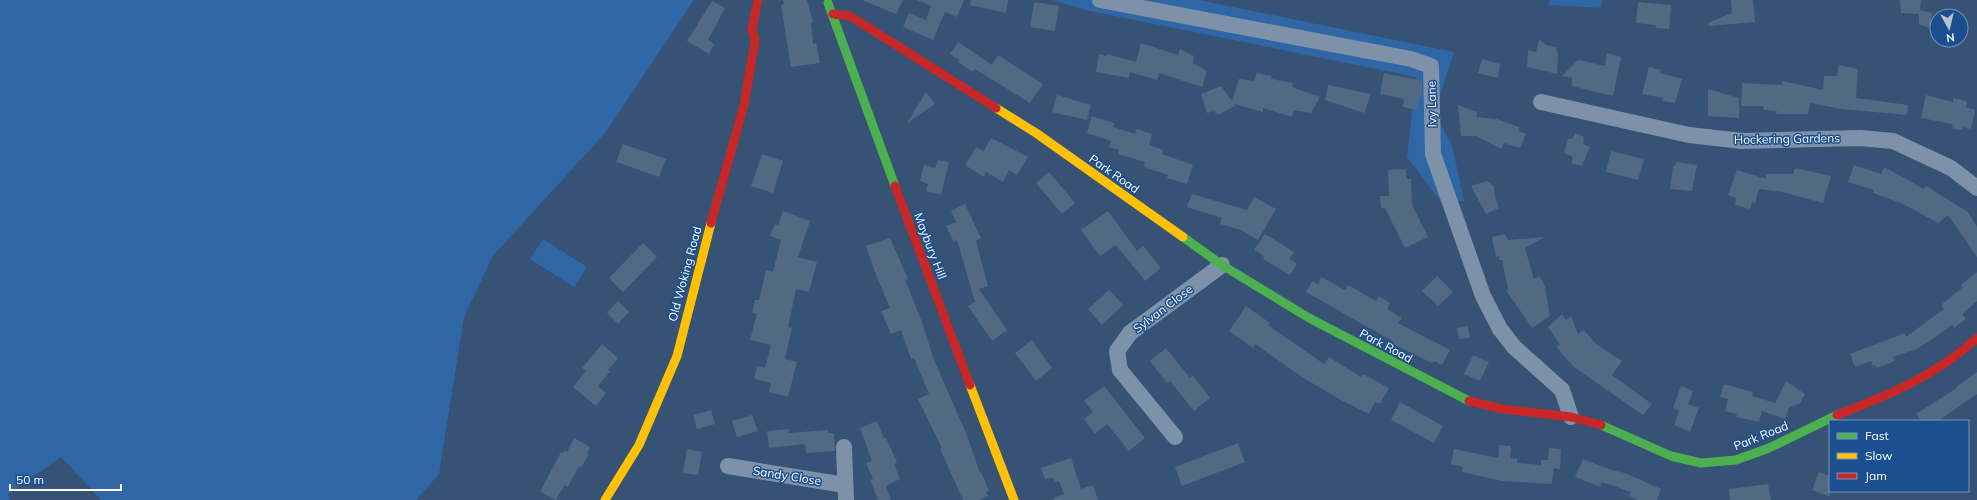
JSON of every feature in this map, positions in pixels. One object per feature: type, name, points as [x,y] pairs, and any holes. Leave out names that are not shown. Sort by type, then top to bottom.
[{"type":"street","name":"Old Woking Road","points":[[605,500],[639,445],[677,356],[700,264],[744,105],[755,41],[752,28],[758,0]]},
{"type":"street","name":"Maybury Hill","points":[[827,0],[872,126],[1014,500]]},
{"type":"street","name":"Ivy Lane","points":[[1100,0],[1411,59],[1431,66],[1433,154],[1483,296],[1500,329],[1514,347],[1562,390],[1572,416]]},
{"type":"street","name":"Park Road","points":[[833,14],[850,16],[1036,134],[1222,265],[1309,318],[1464,400],[1503,408],[1572,416],[1601,424],[1648,447],[1671,456],[1701,462],[1736,460],[1769,448],[1830,418],[1882,398],[1919,380],[1962,352],[1977,338]]},
{"type":"street","points":[[755,41],[763,35]]},
{"type":"street","name":"Hockering Gardens","points":[[1541,102],[1689,135],[1742,142],[1860,138],[1893,141],[1951,168],[1977,188]]},
{"type":"street","name":"Sylvan Close","points":[[1175,437],[1120,370],[1117,351],[1130,333],[1222,265]]},
{"type":"street","points":[[844,447],[846,493]]},
{"type":"street","name":"Sandy Close","points":[[728,466],[846,493]]},
{"type":"shaded area","points":[[0,0],[694,0],[606,132],[493,256],[464,317],[439,474],[416,500],[101,500],[61,457],[8,494],[10,500],[0,500]]},
{"type":"shaded area","points":[[1051,0],[1199,0],[1454,52],[1439,98],[1441,125],[1452,145],[1464,201],[1442,203],[1407,157],[1416,77],[1090,11]]},
{"type":"shaded area","points":[[1549,0],[1602,0],[1601,8],[1549,5]]},
{"type":"shaded area","points":[[543,239],[587,267],[574,287],[530,259]]},
{"type":"building","points":[[783,0],[807,0],[813,22],[811,23],[813,44],[816,43],[820,63],[791,67],[781,5],[784,4]]},
{"type":"building","points":[[862,0],[903,0],[896,14]]},
{"type":"building","points":[[917,0],[964,0],[957,17],[945,12],[933,40],[903,27],[909,13],[926,20],[931,6]]},
{"type":"building","points":[[971,0],[1008,0],[1006,13],[970,5]]},
{"type":"building","points":[[1731,0],[1753,0],[1755,22],[1709,26],[1708,23],[1732,13]]},
{"type":"building","points":[[1900,0],[1921,0],[1920,10],[1929,12],[1929,28],[1919,24],[1919,14],[1901,13]]},
{"type":"building","points":[[712,1],[725,8],[708,40],[714,44],[709,54],[687,41]]},
{"type":"building","points":[[1034,2],[1059,6],[1055,31],[1030,27]]},
{"type":"building","points":[[1638,2],[1671,5],[1669,29],[1656,28],[1656,25],[1636,23]]},
{"type":"building","points":[[1539,39],[1546,45],[1556,47],[1558,53],[1557,74],[1527,67],[1528,50],[1536,52]]},
{"type":"building","points":[[958,42],[992,65],[998,55],[1043,84],[1030,103],[975,69],[973,72],[958,62],[960,60],[950,54]]},
{"type":"building","points":[[1141,43],[1178,55],[1180,49],[1194,56],[1193,63],[1207,71],[1202,87],[1159,73],[1157,80],[1130,72],[1129,78],[1096,72],[1099,54],[1106,56],[1107,54],[1136,62]]},
{"type":"building","points":[[1607,53],[1621,57],[1613,96],[1572,86],[1572,78],[1562,76],[1578,60],[1605,66]]},
{"type":"building","points":[[1482,59],[1500,64],[1498,78],[1478,73]]},
{"type":"building","points":[[1839,65],[1858,69],[1856,98],[1908,105],[1907,115],[1841,109],[1810,103],[1808,114],[1776,114],[1777,111],[1764,110],[1763,106],[1741,106],[1742,83],[1782,85],[1782,81],[1823,90],[1824,76],[1837,76]]},
{"type":"building","points":[[1649,67],[1661,70],[1660,73],[1682,79],[1675,103],[1662,101],[1663,98],[1642,94]]},
{"type":"building","points":[[1257,73],[1272,76],[1271,79],[1293,83],[1292,87],[1320,97],[1311,113],[1294,110],[1292,117],[1263,108],[1263,112],[1234,104],[1235,106],[1218,115],[1214,111],[1207,113],[1201,94],[1221,86],[1232,101],[1239,79],[1254,81]]},
{"type":"building","points":[[1384,73],[1422,81],[1422,97],[1419,98],[1417,110],[1403,107],[1404,99],[1380,94]]},
{"type":"building","points":[[1328,85],[1371,94],[1364,113],[1325,100]]},
{"type":"building","points":[[1708,89],[1739,98],[1739,118],[1708,116]]},
{"type":"building","points":[[926,92],[935,104],[907,123]]},
{"type":"building","points":[[1057,95],[1091,105],[1087,120],[1052,112]]},
{"type":"building","points":[[1926,95],[1953,102],[1953,98],[1967,101],[1966,107],[1975,110],[1971,129],[1963,127],[1962,130],[1953,129],[1952,124],[1921,118]]},
{"type":"building","points":[[1458,105],[1477,112],[1477,117],[1497,119],[1519,127],[1519,131],[1526,134],[1520,148],[1504,143],[1501,149],[1476,136],[1461,136]]},
{"type":"building","points":[[1092,116],[1114,123],[1113,127],[1135,134],[1137,129],[1152,134],[1149,145],[1163,150],[1162,154],[1193,165],[1187,184],[1167,178],[1168,175],[1144,167],[1145,162],[1118,154],[1119,150],[1109,147],[1111,141],[1087,133]]},
{"type":"building","points":[[1575,133],[1584,137],[1583,144],[1590,147],[1582,166],[1571,163],[1573,157],[1564,153],[1568,139],[1572,139]]},
{"type":"building","points":[[991,138],[1028,157],[1017,175],[1009,170],[1003,182],[986,172],[984,177],[965,165],[976,147],[984,151]]},
{"type":"building","points":[[623,144],[666,159],[659,177],[616,162]]},
{"type":"building","points":[[1611,151],[1644,159],[1638,180],[1606,172]]},
{"type":"building","points":[[762,154],[783,161],[773,193],[751,186]]},
{"type":"building","points":[[938,160],[949,162],[941,195],[926,191],[928,184],[920,181],[924,165],[935,168]]},
{"type":"building","points":[[1677,162],[1697,165],[1692,191],[1670,189],[1673,166],[1675,166]]},
{"type":"building","points":[[1854,165],[1881,174],[1884,167],[1924,189],[1926,186],[1968,212],[1977,227],[1977,257],[1948,215],[1938,223],[1903,204],[1873,193],[1874,190],[1848,182]]},
{"type":"building","points":[[1795,168],[1831,176],[1823,203],[1782,192],[1759,189],[1755,203],[1752,202],[1750,209],[1735,205],[1736,198],[1728,195],[1737,170],[1766,179],[1766,174],[1793,174]]},
{"type":"building","points":[[1406,169],[1406,179],[1411,179],[1412,205],[1428,237],[1405,248],[1385,208],[1381,208],[1380,196],[1389,196],[1388,170]]},
{"type":"building","points":[[1049,172],[1075,203],[1062,214],[1036,183]]},
{"type":"building","points":[[1487,181],[1494,186],[1495,197],[1499,208],[1486,214],[1471,186]]},
{"type":"building","points":[[1192,194],[1247,210],[1254,197],[1276,209],[1258,240],[1241,230],[1220,224],[1222,218],[1187,207]]},
{"type":"building","points":[[965,204],[981,238],[976,241],[988,286],[979,289],[1007,330],[992,341],[968,306],[975,302],[957,240],[954,242],[946,226],[956,222],[951,211]]},
{"type":"building","points":[[783,211],[810,221],[798,257],[817,262],[809,292],[796,289],[788,327],[792,328],[785,359],[797,362],[788,397],[769,392],[771,383],[754,379],[757,366],[765,368],[771,345],[750,340],[757,314],[752,313],[755,300],[759,300],[766,270],[773,272],[781,240],[770,236],[775,224],[778,225]]},
{"type":"building","points":[[1108,211],[1137,251],[1143,246],[1161,268],[1145,281],[1116,245],[1100,256],[1081,230]]},
{"type":"building","points":[[1265,234],[1294,252],[1289,259],[1297,264],[1290,275],[1263,259],[1264,256],[1254,250]]},
{"type":"building","points":[[1505,234],[1508,240],[1545,237],[1525,248],[1534,279],[1540,276],[1545,287],[1550,316],[1532,328],[1506,290],[1508,289],[1502,260],[1499,260],[1499,256],[1496,257],[1492,237]]},
{"type":"building","points":[[890,238],[908,279],[905,280],[922,322],[934,360],[966,433],[980,473],[981,472],[989,491],[986,492],[988,496],[979,500],[963,500],[940,449],[942,448],[918,399],[929,394],[914,358],[911,359],[901,330],[891,334],[881,311],[890,308],[866,246]]},
{"type":"building","points":[[643,243],[657,257],[623,292],[609,278]]},
{"type":"building","points":[[1977,272],[1977,301],[1962,314],[1966,319],[1954,328],[1952,325],[1916,349],[1893,357],[1895,361],[1877,368],[1876,365],[1873,366],[1871,361],[1855,367],[1850,354],[1905,333],[1906,337],[1944,309],[1941,305],[1963,287],[1961,285]]},
{"type":"building","points":[[1437,276],[1453,292],[1438,306],[1422,291]]},
{"type":"building","points":[[1321,277],[1345,290],[1348,285],[1376,301],[1379,296],[1390,303],[1387,309],[1402,318],[1398,323],[1450,350],[1442,365],[1434,361],[1432,363],[1393,344],[1394,342],[1306,292],[1312,281],[1318,284]]},
{"type":"building","points":[[1109,290],[1123,305],[1102,325],[1088,309]]},
{"type":"building","points":[[618,301],[629,312],[618,324],[607,313]]},
{"type":"building","points":[[1246,306],[1270,323],[1268,325],[1324,364],[1329,357],[1361,377],[1363,374],[1389,388],[1380,404],[1375,402],[1369,414],[1339,399],[1302,377],[1255,344],[1253,348],[1229,331]]},
{"type":"building","points":[[1562,314],[1566,320],[1571,316],[1578,334],[1584,330],[1596,344],[1622,361],[1612,375],[1652,404],[1643,415],[1574,367],[1556,347],[1560,345],[1548,327]]},
{"type":"building","points":[[1468,326],[1470,338],[1459,339],[1457,328]]},
{"type":"building","points":[[1032,340],[1052,368],[1036,381],[1015,353]]},
{"type":"building","points":[[602,344],[618,358],[608,370],[610,372],[598,386],[606,393],[596,406],[573,387],[586,371],[582,368]]},
{"type":"building","points":[[1166,348],[1190,378],[1192,375],[1210,398],[1194,411],[1170,381],[1167,383],[1150,361]]},
{"type":"building","points":[[1473,355],[1489,362],[1480,381],[1464,374]]},
{"type":"building","points":[[1977,372],[1977,394],[1939,420],[1920,420],[1916,414],[1957,388],[1956,387]]},
{"type":"building","points":[[1786,381],[1805,394],[1800,403],[1789,408],[1785,419],[1762,411],[1759,422],[1736,417],[1737,414],[1725,411],[1728,399],[1720,397],[1724,384],[1753,392],[1752,396],[1775,403]]},
{"type":"building","points":[[1104,386],[1145,438],[1129,451],[1107,424],[1095,434],[1084,419],[1093,412],[1084,401]]},
{"type":"building","points":[[1681,386],[1693,391],[1688,404],[1699,408],[1690,432],[1674,425],[1679,411],[1673,408]]},
{"type":"building","points":[[1400,402],[1443,426],[1434,443],[1391,420]]},
{"type":"building","points":[[711,410],[715,424],[697,429],[693,415]]},
{"type":"building","points":[[752,415],[758,431],[737,437],[732,421]]},
{"type":"building","points":[[877,421],[884,439],[886,438],[897,462],[894,464],[900,479],[886,486],[891,500],[878,500],[870,480],[873,479],[866,463],[872,461],[860,428]]},
{"type":"building","points":[[789,429],[789,433],[828,430],[828,433],[834,433],[835,451],[806,453],[805,444],[769,448],[767,431]]},
{"type":"building","points":[[574,438],[590,447],[587,453],[589,454],[581,468],[579,466],[568,487],[565,485],[556,500],[540,492],[561,452],[563,453],[565,450],[567,452]]},
{"type":"building","points":[[1238,443],[1245,462],[1182,486],[1175,467]]},
{"type":"building","points":[[1499,445],[1511,446],[1510,458],[1517,459],[1517,463],[1541,465],[1541,460],[1548,460],[1549,448],[1561,449],[1560,470],[1554,468],[1552,484],[1502,481],[1462,472],[1463,467],[1451,464],[1454,449],[1498,458]]},
{"type":"building","points":[[687,449],[702,452],[698,475],[683,473]]},
{"type":"building","points":[[1071,458],[1081,489],[1093,485],[1098,500],[1054,500],[1054,498],[1064,494],[1059,481],[1055,482],[1053,477],[1045,479],[1041,468]]},
{"type":"building","points":[[1583,459],[1611,470],[1625,473],[1661,489],[1657,500],[1638,500],[1629,496],[1631,492],[1602,482],[1600,487],[1575,477]]},
{"type":"building","points":[[1819,472],[1829,476],[1830,497],[1812,490]]},
{"type":"building","points":[[1768,484],[1771,500],[1730,500],[1729,489]]},
{"type":"traffic: fast","points":[[828,3],[895,186]]},
{"type":"traffic: fast","points":[[1183,237],[1222,265],[1309,318],[1469,401]]},
{"type":"traffic: fast","points":[[1601,425],[1671,456],[1701,463],[1736,460],[1769,448],[1837,415]]},
{"type":"traffic: slow","points":[[996,108],[1036,133],[1183,237]]},
{"type":"traffic: slow","points":[[605,500],[639,445],[677,356],[711,223]]},
{"type":"traffic: slow","points":[[970,385],[1014,500]]},
{"type":"traffic: jam","points":[[711,223],[744,105],[755,41],[752,28],[758,0]]},
{"type":"traffic: jam","points":[[833,14],[850,16],[996,108]]},
{"type":"traffic: jam","points":[[895,186],[970,385]]},
{"type":"traffic: jam","points":[[1837,415],[1893,392],[1928,374],[1962,351],[1977,338]]},
{"type":"traffic: jam","points":[[1469,401],[1503,409],[1571,417],[1601,425]]}]
